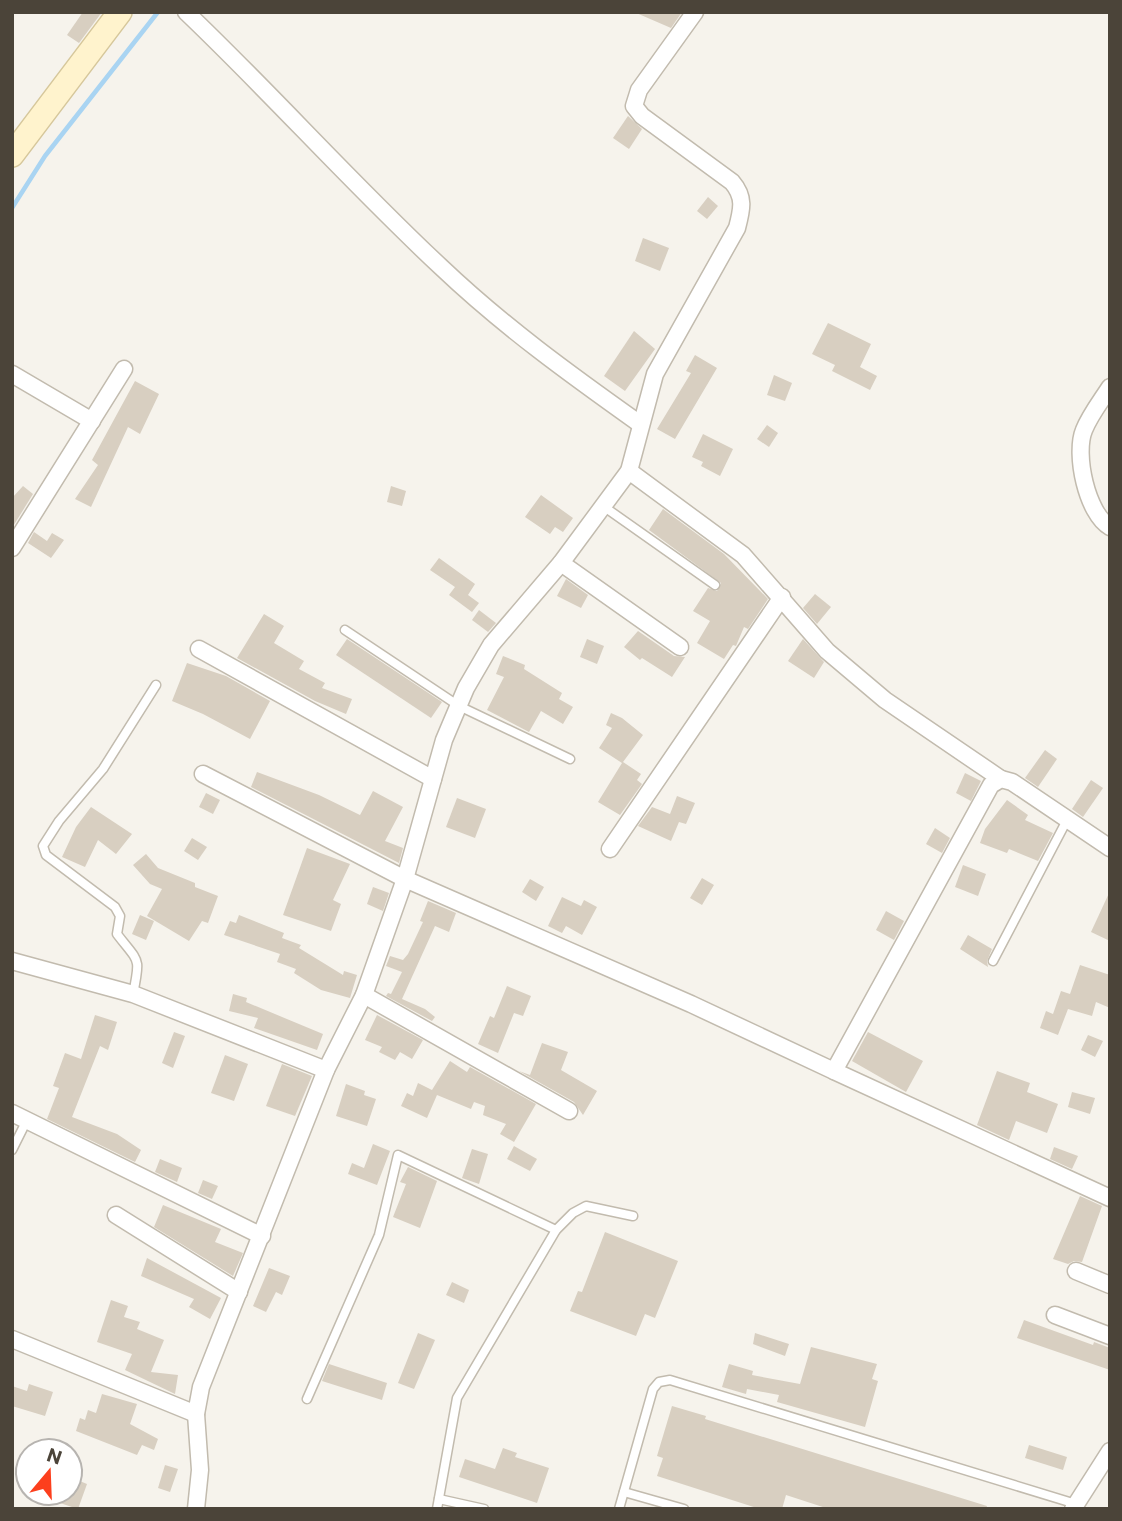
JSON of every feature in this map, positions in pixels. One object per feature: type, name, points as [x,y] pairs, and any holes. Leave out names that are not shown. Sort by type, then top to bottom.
[{"type":"street","points":[[12,156],[120,12]]},
{"type":"street","points":[[186,12],[262,84],[441,267],[544,357],[640,424]]},
{"type":"street","points":[[196,1509],[200,1470],[196,1414],[201,1387],[326,1070],[364,995],[405,879],[433,779],[459,706],[491,645],[561,562],[629,471],[655,374],[737,228],[742,210],[741,193],[732,182],[642,116],[634,106],[639,90],[695,12]]},
{"type":"street","points":[[12,548],[124,369]]},
{"type":"street","points":[[12,374],[92,421]]},
{"type":"street","points":[[1110,387],[1083,432],[1081,470],[1093,506],[1102,523],[1110,527]]},
{"type":"street","points":[[629,471],[743,555],[827,651],[885,701],[1110,848]]},
{"type":"street","points":[[561,562],[680,647]]},
{"type":"street","points":[[610,849],[782,597]]},
{"type":"street","points":[[199,649],[433,779]]},
{"type":"street","points":[[203,774],[405,879],[691,1004],[1110,1198]]},
{"type":"street","points":[[834,1071],[991,785],[1001,779]]},
{"type":"street","points":[[12,961],[132,994],[326,1070]]},
{"type":"street","points":[[364,995],[569,1111]]},
{"type":"street","points":[[20,1117],[262,1236]]},
{"type":"street","points":[[116,1215],[239,1292]]},
{"type":"street","points":[[1076,1270],[1110,1285]]},
{"type":"street","points":[[1055,1315],[1110,1336]]},
{"type":"street","points":[[12,1339],[196,1414]]},
{"type":"street","points":[[1075,1506],[1110,1451]]},
{"type":"lane","points":[[603,506],[715,585]]},
{"type":"lane","points":[[345,630],[459,706],[570,759]]},
{"type":"lane","points":[[132,994],[138,961],[133,950],[117,934],[120,916],[115,907],[46,855],[43,846],[103,769],[156,685]]},
{"type":"lane","points":[[993,961],[1067,820]]},
{"type":"lane","points":[[12,1150],[20,1117]]},
{"type":"lane","points":[[307,1399],[379,1236],[398,1155],[556,1230]]},
{"type":"lane","points":[[438,1509],[457,1398],[556,1230],[573,1213],[586,1206],[633,1216]]},
{"type":"lane","points":[[619,1509],[653,1389],[659,1382],[670,1380],[1075,1506]]},
{"type":"lane","points":[[624,1492],[684,1509]]},
{"type":"lane","points":[[439,1499],[484,1509]]},
{"type":"building","points":[[83,12],[102,12],[79,43],[67,35]]},
{"type":"building","points":[[634,12],[682,12],[671,28]]},
{"type":"building","points":[[628,116],[642,129],[629,149],[613,138]]},
{"type":"building","points":[[708,197],[718,206],[707,219],[697,211]]},
{"type":"building","points":[[643,238],[669,248],[660,271],[635,261]]},
{"type":"building","points":[[828,323],[871,344],[860,367],[877,376],[870,390],[832,371],[835,365],[812,354]]},
{"type":"building","points":[[634,331],[655,349],[625,391],[604,376]]},
{"type":"building","points":[[695,355],[717,368],[675,439],[657,429],[691,373],[686,371]]},
{"type":"building","points":[[774,375],[792,383],[785,401],[767,395]]},
{"type":"building","points":[[135,381],[159,394],[140,434],[128,427],[91,507],[75,499],[98,465],[92,460]]},
{"type":"building","points":[[767,425],[778,433],[769,447],[757,439]]},
{"type":"building","points":[[703,434],[733,449],[720,476],[701,466],[703,462],[692,457]]},
{"type":"building","points":[[23,486],[33,494],[12,528],[12,498]]},
{"type":"building","points":[[391,486],[406,491],[402,506],[387,502]]},
{"type":"building","points":[[541,495],[573,518],[563,532],[555,527],[550,534],[525,517]]},
{"type":"building","points":[[663,509],[724,554],[768,599],[748,629],[744,627],[736,646],[733,645],[724,659],[697,643],[710,621],[693,611],[708,588],[717,591],[721,583],[649,530]]},
{"type":"building","points":[[34,532],[47,541],[52,533],[64,540],[51,558],[28,543]]},
{"type":"building","points":[[439,558],[475,584],[468,595],[479,603],[472,612],[449,595],[455,587],[430,570]]},
{"type":"building","points":[[566,579],[588,595],[581,608],[557,596]]},
{"type":"building","points":[[815,594],[831,607],[817,624],[803,608]]},
{"type":"building","points":[[479,610],[496,623],[488,632],[472,620]]},
{"type":"building","points":[[264,614],[284,626],[274,643],[304,661],[299,669],[325,683],[322,688],[352,699],[346,714],[315,701],[237,658]]},
{"type":"building","points":[[638,631],[674,656],[685,657],[672,677],[642,658],[640,660],[624,647]]},
{"type":"building","points":[[347,639],[442,702],[431,718],[336,655]]},
{"type":"building","points":[[587,639],[604,646],[597,664],[580,657]]},
{"type":"building","points":[[803,639],[824,662],[814,678],[788,661]]},
{"type":"building","points":[[503,656],[525,665],[524,669],[562,693],[559,699],[573,707],[563,724],[541,711],[529,732],[487,710],[504,677],[496,674]]},
{"type":"building","points":[[187,663],[226,676],[270,701],[250,739],[172,701]]},
{"type":"building","points":[[611,713],[622,718],[643,735],[623,762],[641,774],[637,780],[642,784],[620,815],[598,802],[622,763],[599,748],[612,728],[606,725]]},
{"type":"building","points":[[1045,750],[1057,759],[1038,787],[1025,778]]},
{"type":"building","points":[[257,772],[319,795],[360,815],[373,791],[403,807],[385,841],[403,848],[399,863],[251,787]]},
{"type":"building","points":[[965,773],[981,781],[971,801],[956,793]]},
{"type":"building","points":[[1091,780],[1103,788],[1083,817],[1072,809]]},
{"type":"building","points":[[206,793],[220,800],[213,814],[199,807]]},
{"type":"building","points":[[677,796],[695,803],[686,824],[679,822],[671,841],[638,826],[652,807],[670,814]]},
{"type":"building","points":[[457,798],[486,809],[475,838],[446,827]]},
{"type":"building","points":[[1007,800],[1028,815],[1025,820],[1053,833],[1038,861],[1009,849],[1007,853],[980,843],[985,829]]},
{"type":"building","points":[[91,807],[132,834],[116,854],[98,840],[85,867],[62,857],[76,827]]},
{"type":"building","points":[[935,828],[950,838],[942,853],[926,844]]},
{"type":"building","points":[[192,838],[207,847],[198,860],[184,851]]},
{"type":"building","points":[[307,848],[350,864],[333,900],[341,904],[331,931],[283,915]]},
{"type":"building","points":[[146,854],[158,868],[218,896],[208,923],[202,921],[189,941],[147,916],[162,889],[150,884],[133,865]]},
{"type":"building","points":[[963,865],[986,874],[978,896],[955,887]]},
{"type":"building","points":[[702,878],[714,885],[702,905],[690,898]]},
{"type":"building","points":[[530,879],[544,887],[536,901],[522,892]]},
{"type":"building","points":[[373,887],[389,893],[383,911],[367,904]]},
{"type":"building","points":[[1110,891],[1110,941],[1091,932]]},
{"type":"building","points":[[562,897],[581,906],[584,900],[597,907],[582,935],[566,926],[562,933],[548,926]]},
{"type":"building","points":[[428,901],[456,913],[449,932],[435,926],[402,999],[425,1009],[435,1017],[432,1021],[386,996],[391,994],[402,972],[386,966],[390,956],[403,960],[408,954],[423,922],[420,921]]},
{"type":"building","points":[[886,911],[904,921],[894,940],[876,930]]},
{"type":"building","points":[[140,915],[154,921],[146,940],[132,934]]},
{"type":"building","points":[[239,915],[284,933],[282,938],[301,945],[299,948],[343,975],[344,971],[357,975],[350,998],[321,990],[294,973],[296,969],[277,962],[280,954],[224,935],[230,921],[236,923]]},
{"type":"building","points":[[968,935],[992,949],[987,961],[988,967],[960,949]]},
{"type":"building","points":[[1080,965],[1110,975],[1110,1008],[1096,1002],[1092,1016],[1068,1009],[1058,1035],[1040,1028],[1046,1011],[1053,1014],[1061,991],[1070,994]]},
{"type":"building","points":[[507,986],[531,996],[523,1016],[514,1013],[498,1053],[478,1044],[490,1016],[494,1018]]},
{"type":"building","points":[[233,994],[323,1034],[317,1050],[254,1028],[258,1018],[229,1011]]},
{"type":"building","points":[[95,1015],[117,1022],[108,1050],[100,1046],[72,1117],[117,1134],[141,1150],[135,1162],[47,1119],[59,1088],[53,1086],[65,1053],[81,1059]]},
{"type":"building","points":[[377,1015],[423,1040],[412,1059],[400,1052],[395,1060],[379,1052],[382,1047],[365,1040]]},
{"type":"building","points":[[174,1032],[185,1036],[173,1068],[162,1063]]},
{"type":"building","points":[[868,1032],[923,1061],[906,1092],[852,1061]]},
{"type":"building","points":[[1088,1035],[1103,1041],[1095,1057],[1081,1050]]},
{"type":"building","points":[[542,1043],[568,1052],[561,1070],[597,1091],[583,1115],[574,1102],[519,1071],[530,1075]]},
{"type":"building","points":[[225,1055],[248,1064],[234,1101],[211,1093]]},
{"type":"building","points":[[450,1061],[467,1072],[470,1067],[536,1104],[514,1142],[500,1134],[506,1124],[483,1115],[485,1106],[474,1102],[471,1109],[437,1095],[427,1118],[401,1106],[407,1093],[413,1096],[418,1083],[432,1090]]},
{"type":"building","points":[[282,1064],[312,1076],[295,1116],[266,1106]]},
{"type":"building","points":[[997,1071],[1030,1083],[1027,1092],[1058,1104],[1047,1133],[1016,1121],[1009,1140],[977,1125]]},
{"type":"building","points":[[346,1084],[365,1091],[364,1095],[376,1099],[367,1126],[336,1116]]},
{"type":"building","points":[[1072,1092],[1095,1098],[1090,1114],[1068,1107]]},
{"type":"building","points":[[373,1144],[390,1151],[377,1185],[348,1174],[352,1163],[364,1168]]},
{"type":"building","points":[[514,1146],[537,1159],[530,1171],[507,1159]]},
{"type":"building","points":[[1054,1147],[1078,1156],[1072,1169],[1050,1159]]},
{"type":"building","points":[[472,1149],[488,1154],[479,1184],[462,1178]]},
{"type":"building","points":[[160,1159],[182,1168],[177,1182],[155,1172]]},
{"type":"building","points":[[408,1167],[437,1181],[420,1228],[393,1217],[406,1184],[400,1182]]},
{"type":"building","points":[[203,1180],[218,1186],[212,1199],[198,1193]]},
{"type":"building","points":[[1080,1196],[1102,1206],[1082,1262],[1074,1261],[1068,1264],[1053,1259]]},
{"type":"building","points":[[163,1205],[221,1229],[215,1242],[243,1253],[233,1276],[154,1227]]},
{"type":"building","points":[[605,1232],[678,1261],[655,1318],[645,1314],[636,1336],[570,1311],[578,1291],[582,1292]]},
{"type":"building","points":[[147,1258],[221,1298],[210,1319],[189,1307],[194,1299],[141,1276]]},
{"type":"building","points":[[269,1268],[290,1276],[282,1295],[276,1292],[266,1312],[253,1306]]},
{"type":"building","points":[[452,1282],[469,1290],[464,1303],[446,1295]]},
{"type":"building","points":[[111,1300],[128,1306],[124,1317],[140,1322],[137,1329],[164,1340],[151,1372],[178,1375],[175,1394],[125,1370],[132,1354],[97,1342]]},
{"type":"building","points":[[1024,1320],[1093,1345],[1094,1342],[1110,1348],[1110,1370],[1017,1338]]},
{"type":"building","points":[[418,1333],[435,1340],[414,1389],[398,1383]]},
{"type":"building","points":[[755,1333],[789,1344],[785,1356],[753,1344]]},
{"type":"building","points":[[811,1347],[877,1364],[872,1379],[878,1381],[865,1427],[777,1402],[779,1395],[747,1389],[746,1394],[722,1387],[729,1364],[753,1371],[752,1375],[800,1384]]},
{"type":"building","points":[[329,1364],[387,1383],[382,1400],[322,1381]]},
{"type":"building","points":[[29,1384],[53,1392],[45,1416],[12,1406],[12,1386],[27,1391]]},
{"type":"building","points":[[102,1394],[137,1404],[130,1424],[158,1439],[154,1450],[142,1445],[137,1455],[76,1431],[80,1418],[85,1420],[88,1410],[96,1413]]},
{"type":"building","points":[[672,1406],[706,1416],[705,1419],[987,1506],[986,1509],[829,1509],[786,1495],[782,1509],[760,1509],[657,1476],[663,1458],[657,1456]]},
{"type":"building","points":[[1029,1445],[1067,1457],[1063,1470],[1025,1458]]},
{"type":"building","points":[[503,1448],[517,1453],[515,1457],[549,1468],[537,1503],[459,1477],[465,1459],[495,1469]]},
{"type":"building","points":[[165,1465],[178,1469],[170,1492],[158,1488]]},
{"type":"waterway","points":[[12,208],[45,156],[158,12]]}]
